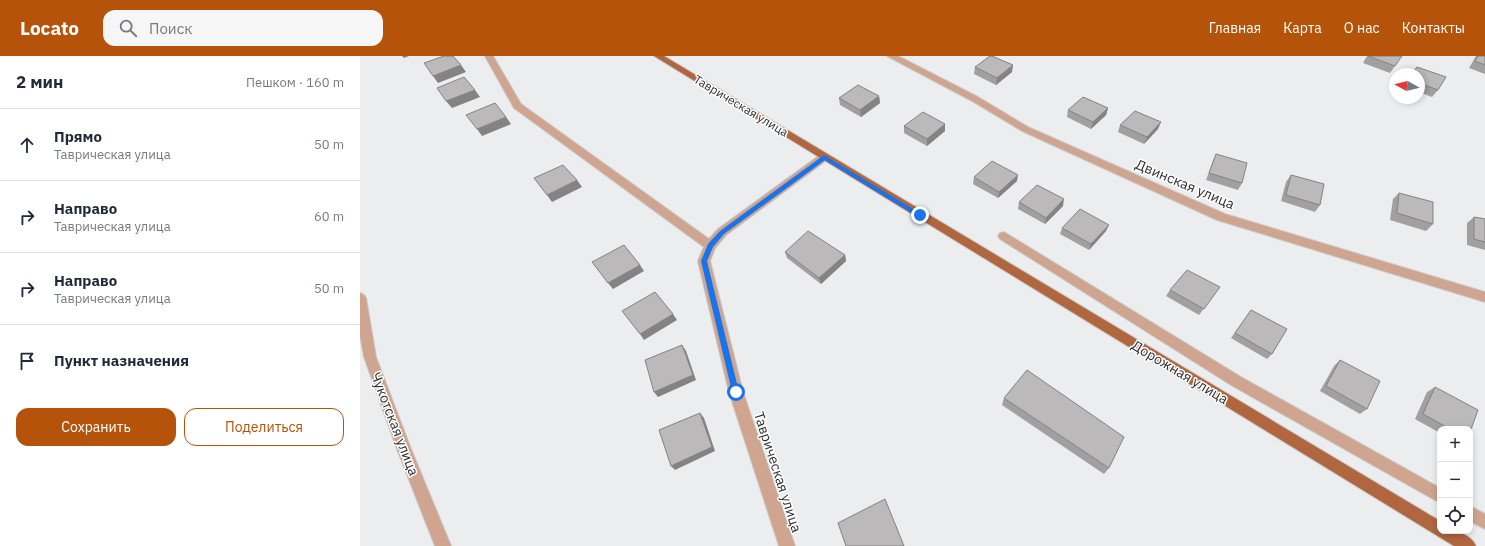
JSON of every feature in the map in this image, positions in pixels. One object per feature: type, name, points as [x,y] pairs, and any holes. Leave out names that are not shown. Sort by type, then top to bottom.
[{"type":"main road","name":"Таврическая улица","points":[[658,56],[920,215]]},
{"type":"main road","name":"Дорожная улица","points":[[920,215],[1437,527]]},
{"type":"main road","points":[[1448,534],[1468,546]]},
{"type":"street","points":[[489,56],[517,106],[710,246]]},
{"type":"street","name":"Двинская улица","points":[[891,56],[975,99],[1025,129],[1221,217],[1485,297]]},
{"type":"street","name":"Таврическая улица","points":[[787,546],[736,392],[704,261],[710,246],[722,232],[824,157]]},
{"type":"street","points":[[1004,236],[1236,382],[1437,494]]},
{"type":"street","name":"Чукотская улица","points":[[360,298],[370,357],[404,450],[443,546]]},
{"type":"street","points":[[1473,515],[1485,522]]},
{"type":"building","points":[[444,56],[453,56],[461,65],[433,76],[424,63]]},
{"type":"building","points":[[990,56],[1013,65],[997,78],[975,67]]},
{"type":"building","points":[[1368,56],[1402,56],[1395,66]]},
{"type":"building","points":[[1478,56],[1485,56],[1485,65],[1475,61]]},
{"type":"building","points":[[1425,70],[1446,77],[1438,90],[1425,85]]},
{"type":"building","points":[[464,77],[475,90],[446,101],[437,88]]},
{"type":"building","points":[[858,85],[879,96],[860,110],[839,98]]},
{"type":"building","points":[[1083,97],[1108,108],[1093,122],[1068,110]]},
{"type":"building","points":[[495,103],[506,117],[477,129],[466,115]]},
{"type":"building","points":[[1135,111],[1161,122],[1147,137],[1120,125]]},
{"type":"building","points":[[923,112],[945,124],[927,139],[904,126]]},
{"type":"building","points":[[1216,154],[1247,163],[1242,183],[1209,173]]},
{"type":"building","points":[[992,161],[1018,175],[999,192],[974,177]]},
{"type":"building","points":[[563,165],[577,180],[547,195],[534,178]]},
{"type":"building","points":[[1291,175],[1324,184],[1320,205],[1286,195]]},
{"type":"building","points":[[1037,185],[1064,199],[1046,218],[1019,202]]},
{"type":"building","points":[[1399,193],[1433,202],[1433,224],[1397,213]]},
{"type":"building","points":[[1080,209],[1109,225],[1091,244],[1062,228]]},
{"type":"building","points":[[1474,217],[1485,219],[1485,242],[1474,239]]},
{"type":"building","points":[[808,231],[845,255],[819,278],[785,252]]},
{"type":"building","points":[[624,245],[640,265],[608,283],[592,262]]},
{"type":"building","points":[[1187,270],[1220,287],[1204,309],[1170,290]]},
{"type":"building","points":[[655,292],[673,314],[640,334],[622,311]]},
{"type":"building","points":[[1251,310],[1287,329],[1272,354],[1235,333]]},
{"type":"building","points":[[682,345],[693,375],[654,392],[645,360]]},
{"type":"building","points":[[1340,360],[1380,381],[1367,409],[1326,386]]},
{"type":"building","points":[[1027,370],[1124,437],[1109,468],[1004,398]]},
{"type":"building","points":[[1435,387],[1478,410],[1472,426],[1445,426],[1423,414]]},
{"type":"building","points":[[700,413],[712,447],[671,466],[659,430]]},
{"type":"building","points":[[885,499],[904,546],[846,546],[838,523]]},
{"type":"route","points":[[736,392],[704,261],[710,246],[722,232],[824,157],[920,215]]}]
